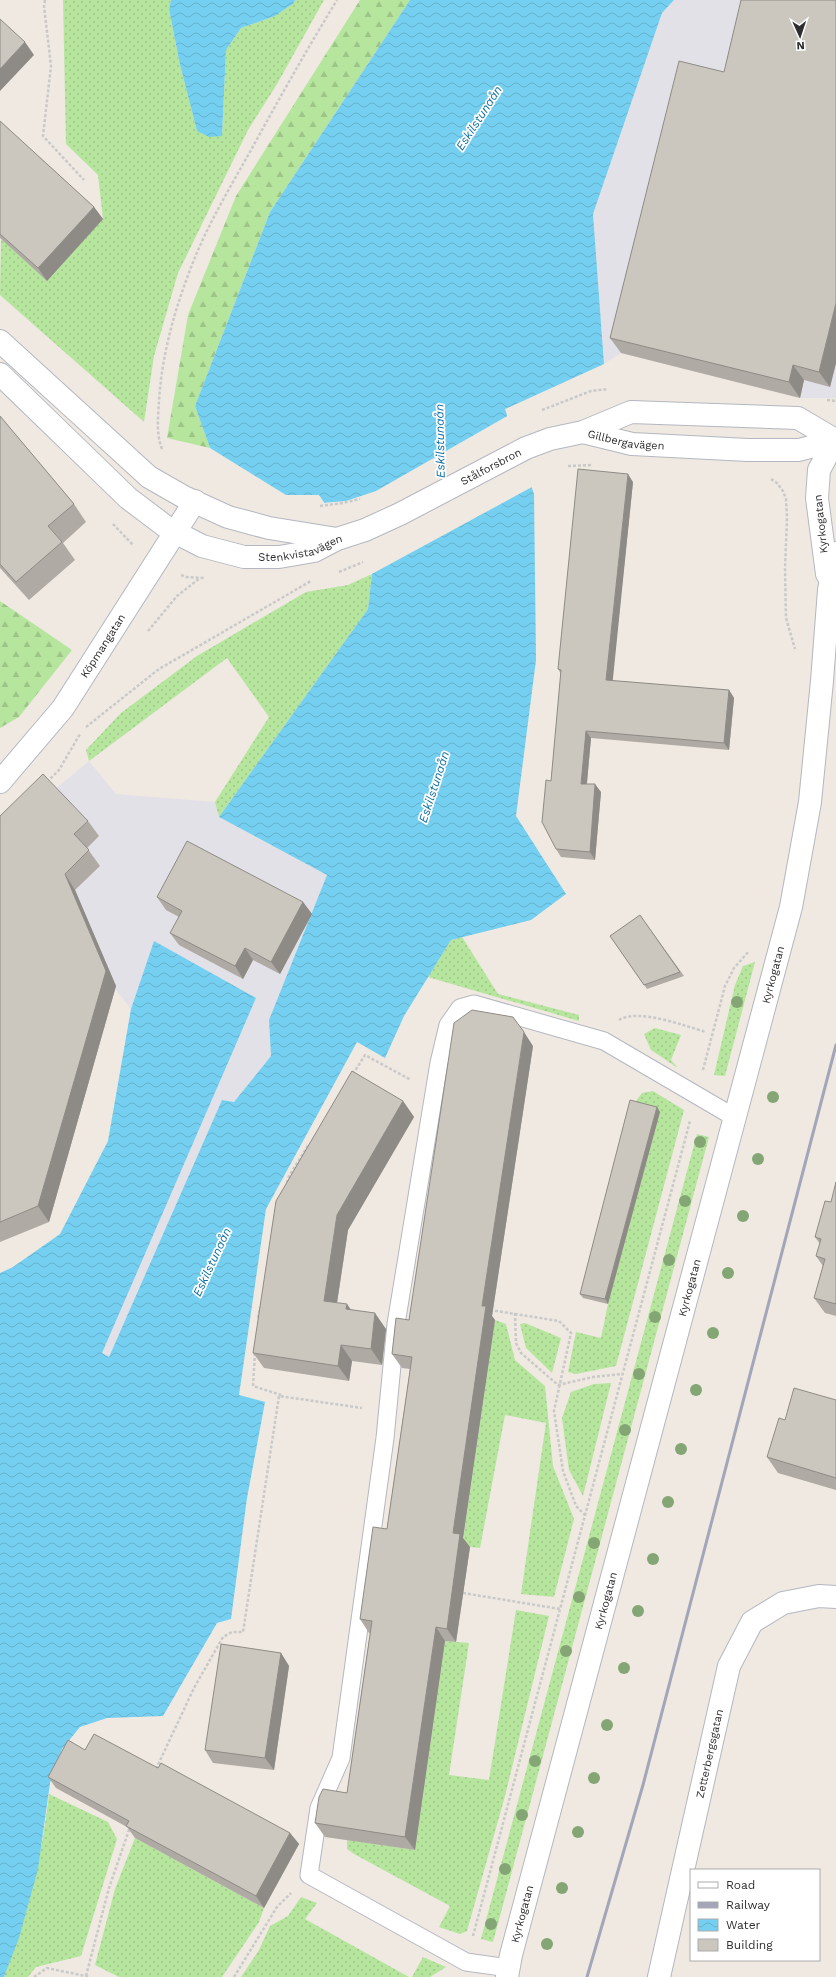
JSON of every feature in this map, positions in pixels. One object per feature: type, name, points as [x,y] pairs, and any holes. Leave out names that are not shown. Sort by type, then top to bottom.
[{"type":"street","name":"Stenkvistavägen","points":[[0,341],[149,477],[228,517],[255,524],[337,539]]},
{"type":"street","name":"Stenkvistavägen","points":[[0,374],[128,498],[175,532],[202,546],[244,557],[279,557],[314,551],[337,539]]},
{"type":"street","name":"Gillbergavägen","points":[[583,432],[631,412],[750,415],[798,418],[836,441]]},
{"type":"street","name":"Stålforsbron","points":[[337,539],[365,530],[400,514],[526,448],[550,439],[583,432]]},
{"type":"street","name":"Gillbergavägen","points":[[583,432],[632,444],[748,450],[799,450],[836,441]]},
{"type":"street","name":"Kyrkogatan","points":[[829,590],[817,498],[819,470],[836,441]]},
{"type":"street","name":"Köpmangatan","points":[[0,782],[63,708],[195,501]]},
{"type":"street","name":"Kyrkogatan","points":[[508,1973],[513,1947],[791,907],[810,802],[829,590],[836,553]]},
{"type":"street","name":"Zetterbergsgatan","points":[[659,1977],[729,1666],[752,1622],[782,1603],[819,1596],[836,1597]]},
{"type":"lane","points":[[508,1973],[466,1962],[309,1875],[319,1808],[342,1758],[387,1412],[396,1324],[435,1088],[448,1025],[460,1008],[474,1004],[604,1041],[734,1117]]},
{"type":"path","points":[[45,0],[44,6],[51,66],[44,136],[84,180]]},
{"type":"path","points":[[164,452],[158,431],[160,386],[166,350],[175,315],[196,254],[223,201],[296,68],[337,0]]},
{"type":"path","points":[[768,477],[777,483],[783,491],[786,499],[786,618],[795,654]]},
{"type":"path","points":[[111,522],[129,542],[155,563]]},
{"type":"path","points":[[84,729],[159,669],[210,638],[274,604],[312,581]]},
{"type":"path","points":[[466,1962],[725,986],[734,968],[751,949]]},
{"type":"path","points":[[617,1021],[623,1018],[643,1016],[662,1019],[706,1032]]},
{"type":"path","points":[[352,1075],[365,1055],[407,1079],[435,1088]]},
{"type":"path","points":[[285,1189],[289,1176],[310,1142]]},
{"type":"path","points":[[258,1321],[260,1306]]},
{"type":"path","points":[[484,1309],[559,1321],[571,1333],[558,1385],[554,1411],[563,1471],[576,1506],[585,1515]]},
{"type":"path","points":[[515,1313],[516,1343],[521,1353],[558,1385]]},
{"type":"path","points":[[256,1350],[253,1386],[285,1397]]},
{"type":"path","points":[[558,1385],[593,1377],[622,1374]]},
{"type":"path","points":[[154,1773],[187,1702],[223,1637],[232,1632],[243,1632],[279,1396],[387,1412]]},
{"type":"path","points":[[463,1593],[560,1609]]},
{"type":"path","points":[[86,1976],[109,1888],[131,1824]]},
{"type":"path","points":[[234,1977],[276,1907]]},
{"type":"path","points":[[34,1977],[47,1968],[90,1977]]},
{"type":"shaded area","points":[[674,0],[836,0],[836,398],[800,398],[621,353],[604,364],[593,214],[662,13]]},
{"type":"shaded area","points":[[89,761],[116,794],[215,802],[219,817],[327,875],[269,1020],[271,1056],[234,1102],[222,1100],[109,1357],[102,1353],[154,941],[131,1009],[0,842],[54,790]]},
{"type":"green space","points":[[63,0],[171,0],[169,9],[180,65],[197,131],[222,136],[226,50],[241,28],[275,16],[294,3],[295,0],[324,0],[277,84],[248,130],[178,273],[154,356],[144,422],[0,295],[1,240],[103,219],[98,175],[66,144]]},
{"type":"green space","points":[[360,0],[410,0],[270,212],[195,406],[210,448],[167,438],[188,315],[236,196]]},
{"type":"green space","points":[[372,574],[368,609],[219,817],[215,802],[269,717],[227,658],[89,761],[86,750],[121,713],[197,656],[306,592],[348,585]]},
{"type":"green space","points":[[0,601],[72,650],[19,717],[0,728]]},
{"type":"green space","points":[[462,937],[498,994],[579,1015],[579,1021],[428,977],[451,940]]},
{"type":"green space","points":[[755,962],[725,1076],[714,1075],[735,985],[743,966]]},
{"type":"green space","points":[[655,1028],[681,1035],[671,1060],[678,1068],[651,1050],[644,1034]]},
{"type":"green space","points":[[653,1091],[684,1110],[616,1366],[576,1374],[568,1372],[576,1332],[601,1338],[608,1304],[660,1112],[633,1105],[642,1093]]},
{"type":"green space","points":[[697,1134],[709,1137],[493,1942],[481,1939]]},
{"type":"green space","points":[[495,1320],[506,1324],[515,1360],[545,1386],[553,1466],[574,1519],[554,1597],[521,1594],[546,1423],[505,1415],[480,1548],[462,1546]]},
{"type":"green space","points":[[525,1323],[561,1338],[552,1373],[526,1348],[520,1324]]},
{"type":"green space","points":[[611,1383],[583,1496],[569,1470],[562,1418],[571,1392],[594,1384]]},
{"type":"green space","points":[[516,1610],[549,1616],[505,1796],[467,1931],[460,1934],[439,1927],[450,1906],[354,1854],[347,1849],[347,1840],[415,1850],[445,1641],[469,1643],[449,1775],[489,1780]]},
{"type":"green space","points":[[49,1794],[108,1822],[117,1839],[81,1956],[36,1967],[28,1977],[4,1977],[20,1932],[38,1864]]},
{"type":"green space","points":[[135,1838],[264,1908],[259,1922],[222,1977],[119,1977],[95,1965],[115,1889]]},
{"type":"green space","points":[[301,1897],[317,1903],[305,1919],[409,1977],[241,1977],[259,1950],[270,1926],[288,1916]]},
{"type":"green space","points":[[423,1957],[446,1967],[430,1977],[412,1977]]},
{"type":"water","points":[[171,0],[295,0],[294,3],[275,16],[241,28],[226,50],[222,136],[209,137],[197,131],[180,65],[169,9]]},
{"type":"water","name":"Eskilstunaån","points":[[410,0],[674,0],[662,13],[593,214],[604,364],[505,409],[534,494],[536,660],[516,816],[566,894],[531,920],[451,940],[404,1016],[385,1058],[357,1042],[266,1209],[239,1395],[265,1402],[247,1498],[231,1619],[217,1623],[163,1716],[107,1718],[80,1727],[62,1749],[50,1783],[38,1869],[19,1938],[4,1977],[0,1977],[0,1273],[13,1267],[60,1234],[108,1141],[131,1009],[154,941],[256,998],[102,1353],[109,1357],[222,1100],[234,1102],[271,1056],[269,1020],[327,875],[219,817],[368,609],[372,574],[319,495],[286,495],[210,448],[195,406],[270,212]]},
{"type":"pier","points":[[509,415],[532,487],[370,575],[322,503],[346,501],[376,491]]},
{"type":"building","points":[[741,0],[836,0],[836,303],[819,372],[793,365],[789,382],[610,338],[679,61],[724,72]]},
{"type":"building","points":[[0,19],[25,42],[0,69]]},
{"type":"building","points":[[0,121],[94,207],[38,268],[0,234]]},
{"type":"building","points":[[0,416],[74,504],[48,526],[62,542],[16,582],[0,564]]},
{"type":"building","points":[[578,469],[628,474],[606,680],[729,690],[724,743],[586,731],[581,784],[595,784],[590,852],[556,849],[542,822],[546,780],[551,781],[561,670],[558,669]]},
{"type":"building","points":[[43,774],[88,821],[74,834],[89,850],[65,874],[106,971],[38,1206],[0,1222],[0,816]]},
{"type":"building","points":[[187,841],[303,902],[271,962],[245,948],[235,966],[170,933],[182,911],[157,897]]},
{"type":"building","points":[[640,915],[680,972],[644,985],[610,936]]},
{"type":"building","points":[[472,1010],[513,1017],[524,1032],[482,1306],[486,1306],[453,1533],[460,1534],[447,1629],[436,1627],[405,1837],[315,1823],[319,1797],[323,1789],[347,1793],[372,1621],[360,1619],[373,1527],[387,1529],[412,1357],[392,1354],[396,1318],[409,1320],[454,1023]]},
{"type":"building","points":[[352,1071],[403,1101],[337,1215],[324,1301],[347,1304],[346,1309],[375,1313],[371,1349],[341,1345],[338,1366],[253,1353],[276,1201]]},
{"type":"building","points":[[630,1100],[657,1107],[605,1299],[580,1294]]},
{"type":"building","points":[[836,1182],[836,1304],[814,1298],[825,1259],[816,1256],[821,1239],[815,1237],[825,1201],[831,1202]]},
{"type":"building","points":[[794,1388],[836,1400],[836,1478],[767,1457],[779,1418],[785,1420]]},
{"type":"building","points":[[221,1644],[281,1653],[265,1758],[205,1750]]},
{"type":"building","points":[[94,1734],[158,1768],[161,1763],[290,1833],[256,1896],[126,1826],[129,1821],[48,1777],[68,1740],[85,1750]]},
{"type":"railway","points":[[587,1977],[643,1785],[836,1045]]}]
